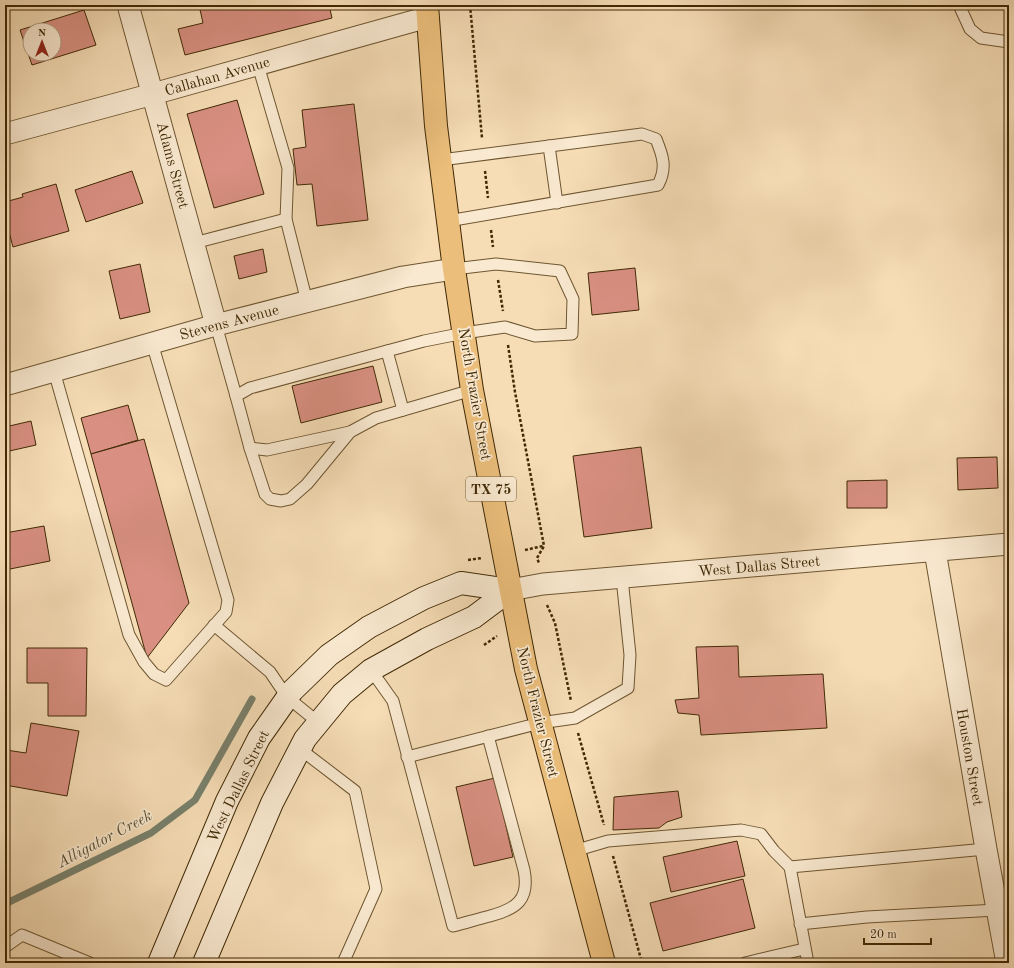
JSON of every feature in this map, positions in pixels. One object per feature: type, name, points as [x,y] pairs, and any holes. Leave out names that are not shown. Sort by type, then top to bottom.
[{"type":"main road","name":"North Frazier Street","points":[[428,11],[436,126],[454,269],[472,390],[526,669],[604,963]]},
{"type":"street","name":"Adams Street","points":[[128,5],[216,325]]},
{"type":"street","name":"Callahan Avenue","points":[[5,134],[258,65],[428,11]]},
{"type":"street","name":"Stevens Avenue","points":[[5,385],[216,325],[403,277],[454,269]]},
{"type":"street","name":"West Dallas Street","points":[[163,962],[227,801],[259,738],[292,690],[329,655],[369,627],[424,598],[461,583],[510,590],[543,584],[1009,544]]},
{"type":"street","name":"Houston Street","points":[[935,551],[1007,963]]},
{"type":"street","name":"West Dallas Street","points":[[204,963],[272,803],[305,740],[342,694],[371,670],[427,639],[474,617],[510,590]]},
{"type":"lane","points":[[959,5],[970,29],[981,38],[1009,42]]},
{"type":"lane","points":[[258,65],[288,168],[286,219],[307,302]]},
{"type":"lane","points":[[441,160],[642,134],[656,140],[664,158],[663,177],[658,185],[448,221]]},
{"type":"lane","points":[[549,146],[557,202]]},
{"type":"lane","points":[[194,243],[286,219]]},
{"type":"lane","points":[[236,396],[250,388],[424,341],[464,333],[505,327],[535,336],[572,334],[573,299],[560,271],[496,264],[454,269]]},
{"type":"lane","points":[[216,325],[250,448],[265,494],[270,499],[281,501],[290,499],[307,484],[350,432]]},
{"type":"lane","points":[[54,371],[130,635],[144,662],[154,674],[166,680],[226,612],[228,600],[152,343]]},
{"type":"lane","points":[[387,351],[403,410]]},
{"type":"lane","points":[[250,448],[266,450],[350,432],[376,418],[472,390]]},
{"type":"lane","points":[[407,757],[540,723],[575,718],[628,688],[630,655],[622,578]]},
{"type":"lane","points":[[214,625],[270,672],[287,697],[319,723]]},
{"type":"lane","points":[[371,670],[393,701],[453,926],[505,912],[515,907],[520,902],[526,882],[488,736]]},
{"type":"lane","points":[[300,749],[355,791],[376,889],[343,963]]},
{"type":"lane","points":[[574,851],[608,841],[741,830],[761,834],[774,851],[790,867],[804,949],[808,963]]},
{"type":"lane","points":[[790,867],[986,849]]},
{"type":"lane","points":[[800,924],[867,917],[997,910]]},
{"type":"lane","points":[[5,947],[22,935],[90,963]]},
{"type":"lane","points":[[745,963],[804,949]]},
{"type":"path","points":[[470,5],[483,155],[496,264],[515,392],[544,546],[537,558],[547,606],[555,623],[578,733],[642,963]]},
{"type":"building","points":[[199,5],[329,5],[332,18],[185,55],[178,29],[203,23]]},
{"type":"building","points":[[84,10],[96,45],[62,56],[62,22],[46,22]]},
{"type":"building","points":[[31,62],[42,62],[32,65]]},
{"type":"building","points":[[237,100],[264,194],[214,208],[187,114]]},
{"type":"building","points":[[354,104],[368,220],[317,226],[312,184],[297,185],[293,149],[306,147],[302,110]]},
{"type":"building","points":[[132,171],[143,203],[86,222],[75,190]]},
{"type":"building","points":[[56,184],[69,231],[13,247],[5,217],[5,202],[23,197],[22,194]]},
{"type":"building","points":[[263,249],[267,272],[239,279],[234,256]]},
{"type":"building","points":[[140,264],[150,312],[120,319],[109,271]]},
{"type":"building","points":[[635,268],[639,310],[592,315],[588,273]]},
{"type":"building","points":[[373,366],[382,402],[301,423],[292,386]]},
{"type":"building","points":[[128,405],[138,440],[91,454],[81,418]]},
{"type":"building","points":[[31,421],[36,445],[5,452],[5,427]]},
{"type":"building","points":[[144,439],[189,603],[147,658],[91,454]]},
{"type":"building","points":[[641,447],[652,528],[584,537],[573,456]]},
{"type":"building","points":[[997,457],[998,488],[958,490],[957,458]]},
{"type":"building","points":[[887,480],[887,508],[847,508],[847,481]]},
{"type":"building","points":[[44,526],[50,561],[5,570],[5,533]]},
{"type":"building","points":[[738,646],[739,677],[823,674],[827,728],[701,735],[699,715],[678,713],[675,700],[699,698],[696,647]]},
{"type":"building","points":[[27,648],[87,648],[86,716],[48,716],[48,683],[27,683]]},
{"type":"building","points":[[31,723],[79,731],[67,796],[5,785],[6,750],[26,753]]},
{"type":"building","points":[[495,778],[513,857],[474,866],[456,787]]},
{"type":"building","points":[[678,791],[682,817],[667,822],[659,828],[613,830],[614,797]]},
{"type":"building","points":[[737,841],[745,876],[671,892],[663,857]]},
{"type":"building","points":[[743,879],[755,928],[663,951],[650,903]]},
{"type":"waterway","name":"Alligator Creek","points":[[5,904],[151,833],[195,800],[252,699]]}]
